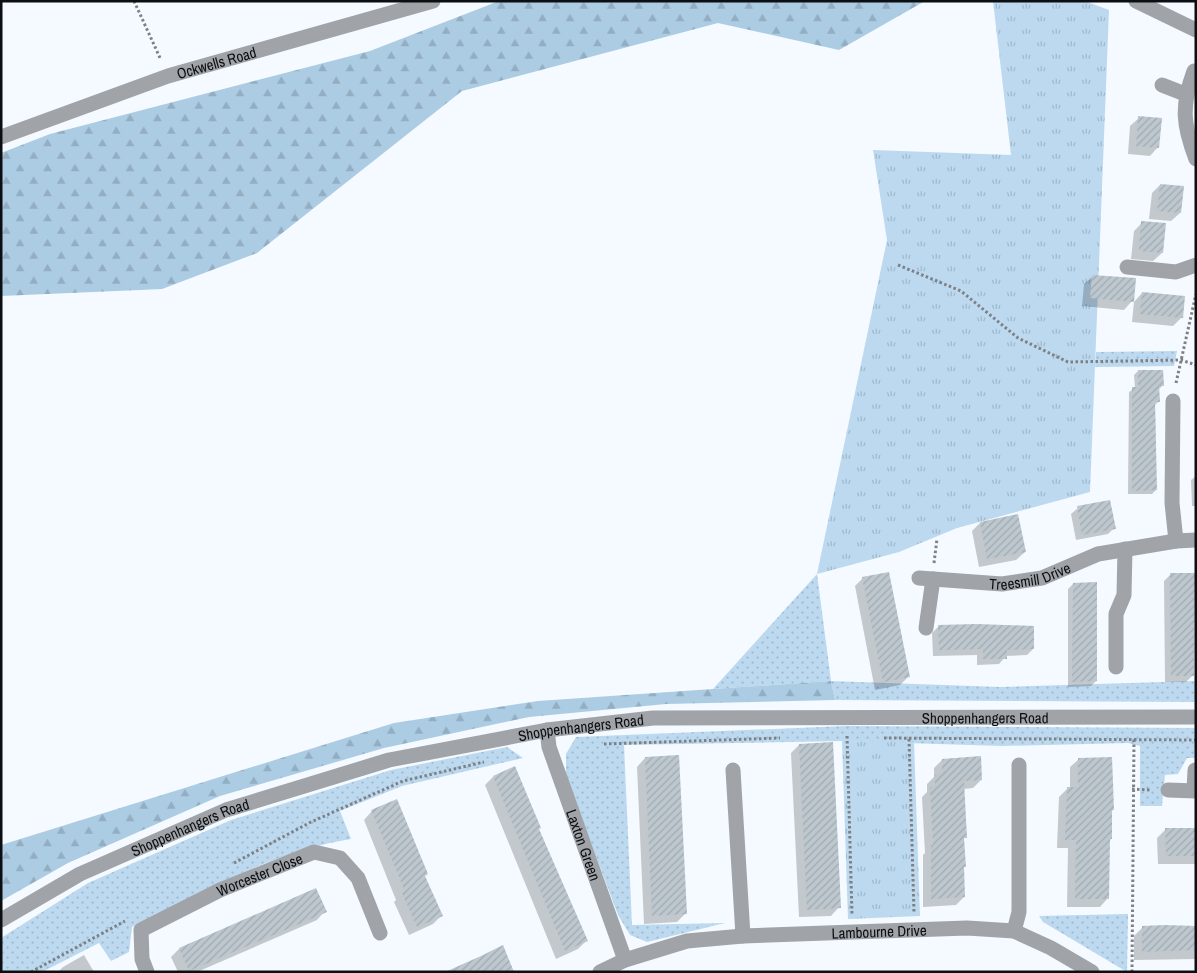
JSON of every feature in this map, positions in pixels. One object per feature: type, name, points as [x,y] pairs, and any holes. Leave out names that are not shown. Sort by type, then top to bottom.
[{"type":"street","name":"Ockwells Road","points":[[1,137],[168,76],[433,1]]},
{"type":"street","points":[[1136,1],[1196,30]]},
{"type":"street","points":[[1194,71],[1185,94],[1186,133],[1196,159]]},
{"type":"street","points":[[1162,85],[1185,94]]},
{"type":"street","points":[[1128,267],[1176,272],[1196,265]]},
{"type":"street","points":[[1173,401],[1172,503],[1176,541]]},
{"type":"street","name":"Treesmill Drive","points":[[926,579],[1002,584],[1042,578],[1098,554],[1176,541],[1196,540]]},
{"type":"street","points":[[1116,667],[1116,614],[1124,595],[1125,549]]},
{"type":"street","points":[[926,579],[926,628]]},
{"type":"street","name":"Shoppenhangers Road","points":[[1,920],[80,874],[226,810],[389,760],[547,730],[653,718],[1196,717]]},
{"type":"street","name":"Laxton Green","points":[[547,730],[549,747],[625,960]]},
{"type":"street","points":[[1014,931],[1019,912],[1019,765]]},
{"type":"street","points":[[734,770],[744,936]]},
{"type":"street","points":[[1168,790],[1195,790],[1195,770]]},
{"type":"street","name":"Worcester Close","points":[[147,972],[142,959],[142,930],[220,890],[314,852],[340,858],[358,878],[380,933]]},
{"type":"street","name":"Lambourne Drive","points":[[600,972],[625,960],[687,941],[744,936],[914,932],[967,928],[1014,931],[1051,948],[1092,972]]},
{"type":"path","points":[[134,1],[168,76]]},
{"type":"path","points":[[898,265],[961,290],[1018,338],[1068,362],[1181,360],[1196,365]]},
{"type":"path","points":[[1173,401],[1196,294]]},
{"type":"path","points":[[926,579],[936,539]]},
{"type":"path","points":[[837,736],[856,736]]},
{"type":"path","points":[[846,736],[853,933]]},
{"type":"path","points":[[594,744],[788,738]]},
{"type":"path","points":[[882,738],[1196,740]]},
{"type":"path","points":[[909,739],[914,932]]},
{"type":"path","points":[[1132,972],[1134,739]]},
{"type":"path","points":[[231,864],[311,822],[403,781],[485,762]]},
{"type":"path","points":[[31,972],[127,920]]},
{"type":"green space","points":[[499,1],[925,1],[839,50],[718,23],[462,91],[257,253],[162,289],[1,296],[1,153],[50,134],[370,51]]},
{"type":"green space","points":[[993,1],[1085,1],[1109,10],[1090,492],[957,528],[899,552],[817,574],[887,240],[873,150],[1011,155]]},
{"type":"green space","points":[[1177,351],[1174,366],[1095,367],[1096,352]]},
{"type":"green space","points":[[817,574],[831,681],[713,689]]},
{"type":"green space","points":[[831,681],[1000,687],[1196,681],[1196,699],[1194,702],[835,700]]},
{"type":"green space","points":[[831,681],[835,700],[666,704],[529,717],[384,748],[220,796],[68,863],[1,901],[1,845],[394,723],[538,701]]},
{"type":"green space","points":[[846,726],[1196,728],[1196,758],[1187,758],[1178,774],[1165,775],[1162,806],[1140,806],[1140,746],[1128,743],[1002,746],[842,741],[624,745],[632,925],[725,923],[647,942],[630,935],[618,915],[566,776],[566,754],[576,737]]},
{"type":"green space","points":[[842,741],[914,742],[920,916],[848,919]]},
{"type":"green space","points":[[507,747],[523,758],[402,786],[340,811],[351,839],[294,853],[239,874],[185,900],[132,927],[129,952],[111,961],[99,943],[42,972],[1,972],[1,938],[88,883],[231,820],[391,770]]},
{"type":"green space","points":[[1128,914],[1127,972],[1043,922],[1039,916]]},
{"type":"building","points":[[1138,116],[1162,118],[1159,148],[1136,146]]},
{"type":"building","points":[[1160,184],[1184,186],[1181,213],[1157,211]]},
{"type":"building","points":[[1141,221],[1166,223],[1163,253],[1139,251]]},
{"type":"building","points":[[1092,275],[1136,278],[1134,302],[1090,298]]},
{"type":"building","points":[[1142,292],[1185,296],[1183,318],[1140,314]]},
{"type":"building","points":[[1138,370],[1163,370],[1164,386],[1159,386],[1160,402],[1155,402],[1157,490],[1132,491],[1132,387],[1138,387]]},
{"type":"building","points":[[1110,500],[1116,529],[1082,535],[1077,506]]},
{"type":"building","points":[[1018,514],[1026,552],[987,559],[980,522]]},
{"type":"building","points":[[889,572],[910,677],[883,682],[862,577]]},
{"type":"building","points":[[1170,573],[1195,573],[1194,676],[1171,676]]},
{"type":"building","points":[[1097,582],[1097,681],[1072,682],[1073,583]]},
{"type":"building","points":[[938,625],[1034,626],[1034,649],[1007,650],[1007,659],[983,659],[983,649],[939,650]]},
{"type":"building","points":[[833,742],[841,908],[807,910],[799,744]]},
{"type":"building","points":[[679,755],[687,914],[652,916],[645,757]]},
{"type":"building","points":[[981,756],[982,780],[964,781],[967,838],[964,838],[966,867],[964,867],[965,897],[931,899],[931,845],[933,845],[930,787],[935,787],[935,775],[942,774],[942,759]]},
{"type":"building","points":[[1112,757],[1114,810],[1112,810],[1112,839],[1110,839],[1109,899],[1075,899],[1076,840],[1065,840],[1067,787],[1078,787],[1078,758]]},
{"type":"building","points":[[515,766],[541,828],[539,829],[588,941],[565,951],[493,776]]},
{"type":"building","points":[[397,799],[428,874],[425,876],[443,916],[417,927],[402,893],[405,891],[371,810]]},
{"type":"building","points":[[1165,828],[1196,828],[1196,856],[1166,856]]},
{"type":"building","points":[[316,888],[327,912],[189,971],[179,948]]},
{"type":"building","points":[[1142,926],[1196,926],[1196,950],[1142,952]]},
{"type":"building","points":[[503,945],[514,972],[445,972],[481,956]]}]
